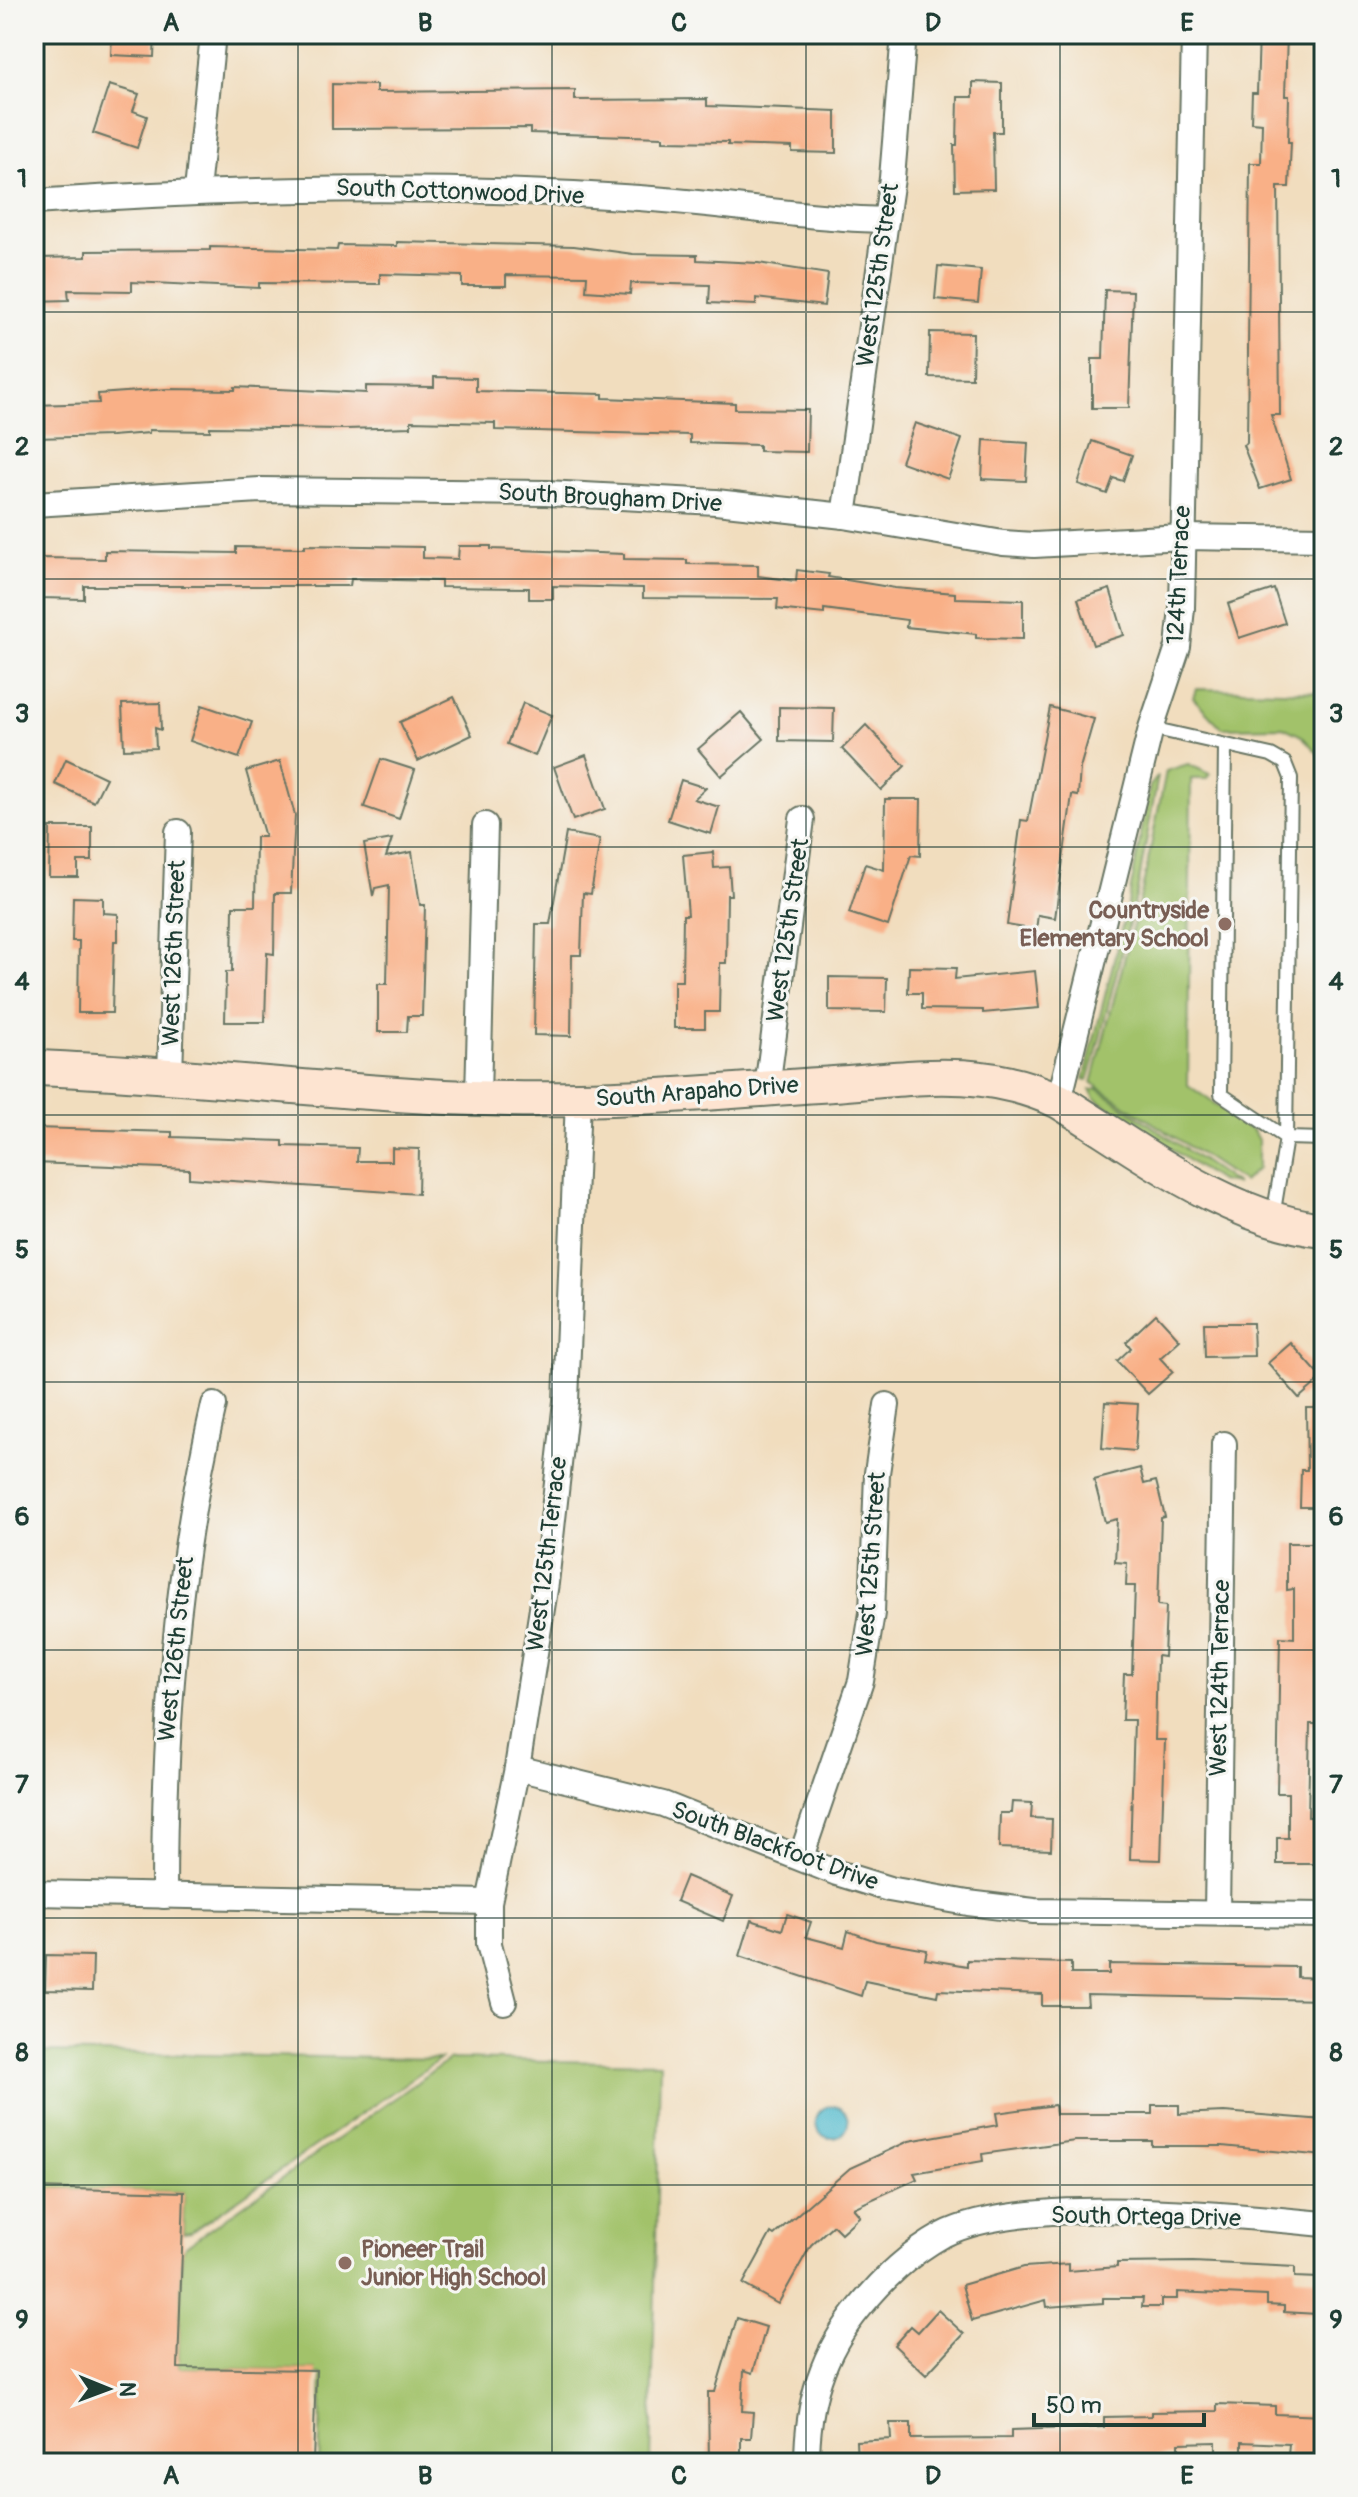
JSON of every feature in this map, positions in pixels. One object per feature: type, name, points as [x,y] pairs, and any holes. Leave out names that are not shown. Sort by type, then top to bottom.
[{"type":"street","points":[[197,191],[213,34]]},
{"type":"street","name":"West 125th Street","points":[[844,516],[886,220],[902,88],[904,34]]},
{"type":"street","name":"124th Terrace","points":[[1059,1101],[1151,728],[1178,647],[1194,34]]},
{"type":"street","name":"South Cottonwood Drive","points":[[34,202],[197,191],[334,188],[518,191],[642,198],[886,220]]},
{"type":"street","name":"South Brougham Drive","points":[[34,504],[260,490],[450,490],[642,497],[844,516],[1019,544],[1183,537],[1324,539]]},
{"type":"street","name":"West 125th Street","points":[[767,1088],[802,819]]},
{"type":"street","points":[[478,1096],[485,825]]},
{"type":"street","name":"West 126th Street","points":[[170,1074],[178,832]]},
{"type":"street","name":"South Arapaho Drive","points":[[34,1068],[170,1074],[478,1096],[578,1099],[917,1075],[984,1076],[1035,1090],[1059,1101],[1228,1202],[1272,1220],[1324,1230]]},
{"type":"street","name":"West 125th Terrace","points":[[504,2002],[489,1944],[489,1902],[517,1768],[546,1583],[566,1401],[578,1099]]},
{"type":"street","name":"West 126th Street","points":[[164,1896],[167,1728],[175,1631],[194,1489],[214,1405]]},
{"type":"street","name":"West 125th Street","points":[[801,1857],[861,1681],[872,1613],[877,1473],[887,1405]]},
{"type":"street","name":"West 124th Terrace","points":[[1217,1912],[1224,1444]]},
{"type":"street","name":"South Blackfoot Drive","points":[[517,1768],[663,1804],[837,1873],[889,1889],[1009,1909],[1324,1915]]},
{"type":"street","points":[[34,1893],[489,1902]]},
{"type":"street","name":"South Ortega Drive","points":[[807,2463],[813,2395],[827,2355],[855,2313],[892,2269],[946,2234],[1004,2217],[1118,2211],[1324,2224]]},
{"type":"lane","points":[[1151,728],[1271,755],[1285,763],[1291,778],[1286,1138],[1272,1220]]},
{"type":"lane","points":[[1225,746],[1221,1094],[1286,1138],[1324,1139]]},
{"type":"green space","points":[[1196,689],[1324,692],[1324,760],[1302,736],[1283,727],[1222,728],[1193,698]]},
{"type":"green space","points":[[1188,764],[1210,774],[1206,779],[1191,779],[1188,1085],[1253,1131],[1258,1140],[1258,1168],[1243,1182],[1092,1083],[1142,891],[1166,771]]},
{"type":"green space","points":[[1158,776],[1137,892],[1088,1080],[1084,1079],[1128,904],[1150,786]]},
{"type":"green space","points":[[1098,1089],[1236,1184],[1219,1181],[1095,1098],[1090,1090]]},
{"type":"green space","points":[[34,2052],[440,2059],[191,2232],[183,2233],[184,2192],[34,2188]]},
{"type":"green space","name":"Pioneer Trail Junior High School","points":[[450,2059],[660,2063],[651,2463],[319,2463],[322,2375],[315,2375],[315,2370],[178,2368],[182,2251],[186,2246]]},
{"type":"water","points":[[832,2106],[843,2111],[848,2122],[843,2133],[832,2138],[821,2133],[816,2122],[821,2111]]},
{"type":"building","points":[[112,34],[155,34],[154,57],[111,55]]},
{"type":"building","points":[[1259,34],[1287,34],[1285,96],[1289,96],[1288,142],[1291,142],[1289,187],[1278,187],[1280,415],[1271,415],[1291,479],[1260,489],[1243,445],[1247,443],[1250,163],[1261,163],[1262,123],[1251,122],[1252,93],[1257,93]]},
{"type":"building","points":[[973,82],[1002,83],[1002,132],[993,132],[994,189],[955,190],[954,145],[957,145],[958,97],[973,97]]},
{"type":"building","points":[[332,84],[376,85],[376,92],[575,90],[575,100],[707,99],[707,106],[836,111],[836,153],[792,152],[792,147],[728,145],[728,142],[663,141],[663,137],[530,133],[530,128],[332,129]]},
{"type":"building","points":[[109,85],[139,94],[133,111],[147,116],[137,148],[93,133]]},
{"type":"building","points":[[397,242],[574,246],[633,254],[697,255],[697,260],[758,263],[828,274],[824,306],[756,298],[756,305],[709,303],[710,285],[631,283],[630,294],[586,291],[587,276],[506,275],[506,286],[462,286],[462,276],[380,274],[380,284],[259,283],[259,288],[132,282],[132,291],[68,290],[69,300],[34,301],[34,269],[38,269],[38,258],[86,257],[86,251],[210,250],[210,247],[337,250],[338,245],[397,246]]},
{"type":"building","points":[[938,266],[981,270],[978,303],[935,299]]},
{"type":"building","points":[[1105,290],[1133,291],[1129,408],[1092,408],[1092,359],[1103,359]]},
{"type":"building","points":[[930,332],[973,333],[972,378],[929,377]]},
{"type":"building","points":[[434,377],[476,378],[476,391],[603,394],[603,398],[735,403],[735,409],[808,410],[807,452],[759,451],[759,445],[690,443],[690,435],[495,430],[495,423],[411,421],[411,427],[210,427],[210,431],[149,430],[149,433],[111,436],[35,438],[34,405],[99,403],[98,394],[168,389],[235,390],[235,387],[366,393],[366,386],[434,387]]},
{"type":"building","points":[[915,423],[962,439],[948,479],[901,462]]},
{"type":"building","points":[[984,440],[1028,443],[1026,481],[982,479]]},
{"type":"building","points":[[1092,441],[1132,455],[1123,481],[1113,478],[1107,494],[1078,484]]},
{"type":"building","points":[[305,545],[423,547],[423,558],[458,559],[459,546],[491,546],[491,549],[624,554],[624,559],[687,560],[687,564],[758,565],[758,576],[796,581],[797,570],[829,574],[828,577],[895,588],[955,593],[955,598],[1023,600],[1023,639],[976,638],[976,634],[906,627],[907,620],[824,609],[824,614],[777,609],[778,599],[643,598],[643,588],[553,586],[553,599],[529,599],[529,588],[441,587],[441,581],[351,579],[350,586],[84,586],[84,599],[40,598],[41,558],[105,559],[105,551],[236,553],[236,547],[305,548]]},
{"type":"building","points":[[1110,589],[1124,635],[1093,645],[1078,599]]},
{"type":"building","points":[[1274,589],[1285,623],[1239,638],[1228,604]]},
{"type":"building","points":[[454,697],[472,735],[418,761],[400,722]]},
{"type":"building","points":[[160,703],[161,730],[155,728],[156,748],[124,749],[122,704]]},
{"type":"building","points":[[523,703],[552,715],[535,756],[507,744]]},
{"type":"building","points":[[202,705],[252,722],[239,758],[190,741]]},
{"type":"building","points":[[779,707],[834,708],[833,742],[779,741]]},
{"type":"building","points":[[1050,707],[1094,719],[1080,768],[1078,796],[1072,795],[1055,918],[1038,915],[1036,930],[1007,925],[1021,820],[1028,821]]},
{"type":"building","points":[[741,712],[764,739],[721,776],[698,749]]},
{"type":"building","points":[[866,725],[905,766],[881,790],[842,749]]},
{"type":"building","points":[[586,755],[605,809],[573,820],[554,767]]},
{"type":"building","points":[[66,759],[106,778],[94,802],[55,784]]},
{"type":"building","points":[[381,759],[415,770],[399,819],[364,807]]},
{"type":"building","points":[[280,761],[295,815],[291,893],[275,893],[274,954],[267,953],[265,1022],[225,1022],[226,972],[232,972],[233,906],[255,906],[256,837],[265,837],[246,771]]},
{"type":"building","points":[[681,780],[706,788],[694,799],[719,807],[711,834],[668,820]]},
{"type":"building","points":[[885,799],[921,799],[920,856],[911,855],[888,926],[849,913],[865,864],[884,870]]},
{"type":"building","points":[[50,827],[92,827],[92,861],[78,861],[78,877],[49,877]]},
{"type":"building","points":[[566,833],[600,839],[591,894],[583,893],[581,955],[572,955],[571,1036],[534,1035],[536,924],[550,924]]},
{"type":"building","points":[[392,839],[386,857],[412,852],[420,905],[425,905],[422,1016],[408,1016],[407,1032],[378,1032],[378,984],[387,984],[389,885],[375,888],[373,896],[364,844]]},
{"type":"building","points":[[713,852],[714,868],[729,867],[731,895],[727,895],[726,963],[720,963],[719,1012],[705,1012],[705,1028],[674,1028],[674,981],[682,981],[683,915],[688,915],[683,855]]},
{"type":"building","points":[[73,897],[103,898],[103,913],[118,914],[112,1013],[78,1013],[79,941],[72,941]]},
{"type":"building","points":[[909,967],[956,968],[955,979],[1035,971],[1039,1008],[983,1013],[983,1010],[922,1009],[922,993],[908,993]]},
{"type":"building","points":[[829,977],[887,978],[886,1012],[829,1011]]},
{"type":"building","points":[[34,1128],[172,1132],[172,1137],[283,1141],[283,1146],[358,1148],[357,1161],[392,1161],[392,1148],[419,1149],[418,1194],[189,1178],[189,1169],[34,1163]]},
{"type":"building","points":[[1156,1314],[1180,1340],[1160,1358],[1173,1372],[1148,1394],[1117,1361],[1131,1348],[1126,1342]]},
{"type":"building","points":[[1204,1323],[1253,1323],[1254,1356],[1205,1357]]},
{"type":"building","points":[[1291,1343],[1322,1378],[1299,1398],[1268,1363]]},
{"type":"building","points":[[1105,1402],[1138,1404],[1135,1451],[1102,1448]]},
{"type":"building","points":[[1306,1408],[1324,1408],[1324,1507],[1300,1507],[1301,1470],[1307,1470]]},
{"type":"building","points":[[1140,1468],[1144,1484],[1156,1481],[1165,1517],[1161,1518],[1158,1605],[1166,1606],[1164,1657],[1157,1656],[1155,1740],[1165,1740],[1161,1860],[1130,1859],[1134,1720],[1122,1720],[1124,1674],[1132,1674],[1135,1586],[1126,1586],[1127,1563],[1115,1562],[1117,1519],[1105,1522],[1094,1480]]},
{"type":"building","points":[[1287,1543],[1322,1543],[1324,1661],[1320,1661],[1320,1724],[1310,1724],[1308,1817],[1318,1817],[1318,1864],[1277,1864],[1277,1838],[1288,1838],[1288,1793],[1277,1793],[1280,1637],[1294,1638],[1294,1589],[1287,1590]]},
{"type":"building","points":[[1012,1802],[1032,1803],[1031,1818],[1052,1819],[1051,1850],[999,1848],[1000,1813],[1011,1813]]},
{"type":"building","points":[[686,1876],[733,1896],[723,1921],[676,1901]]},
{"type":"building","points":[[787,1914],[811,1922],[806,1937],[844,1947],[848,1931],[876,1941],[927,1950],[925,1959],[967,1966],[967,1960],[1071,1963],[1071,1974],[1109,1974],[1109,1964],[1297,1967],[1297,1977],[1324,1978],[1324,2000],[1087,1995],[1088,2006],[1042,2006],[1042,1994],[938,1990],[937,1996],[865,1981],[861,1996],[740,1956],[751,1920],[782,1930]]},
{"type":"building","points":[[46,1955],[93,1956],[92,1991],[45,1990]]},
{"type":"building","points":[[1055,2105],[1056,2114],[1152,2114],[1152,2105],[1179,2105],[1179,2114],[1224,2112],[1324,2120],[1324,2156],[1222,2146],[1152,2146],[1152,2141],[1075,2141],[982,2154],[983,2161],[914,2173],[917,2179],[853,2208],[860,2216],[841,2233],[833,2225],[811,2245],[778,2304],[743,2284],[771,2233],[774,2235],[850,2168],[909,2141],[998,2125],[996,2113]]},
{"type":"building","points":[[34,2188],[184,2192],[178,2368],[316,2370],[313,2463],[34,2463]]},
{"type":"building","points":[[1193,2262],[1295,2267],[1295,2277],[1319,2278],[1317,2314],[1284,2312],[1284,2306],[1267,2305],[1267,2296],[1177,2292],[1177,2299],[1161,2299],[1161,2307],[1142,2307],[1143,2298],[1103,2298],[1103,2303],[1047,2307],[1046,2300],[972,2321],[962,2285],[1024,2267],[1069,2264],[1069,2271],[1117,2267],[1117,2263]]},
{"type":"building","points":[[938,2310],[964,2334],[926,2375],[894,2345],[911,2326],[918,2332]]},
{"type":"building","points":[[737,2318],[766,2327],[753,2373],[744,2370],[742,2411],[753,2412],[751,2438],[741,2438],[741,2463],[709,2463],[708,2392],[715,2392]]},
{"type":"building","points":[[1217,2404],[1275,2406],[1275,2414],[1324,2416],[1321,2458],[1288,2456],[1289,2444],[1242,2442],[1242,2454],[1216,2453],[1216,2442],[1179,2443],[1179,2455],[1064,2463],[857,2463],[856,2441],[891,2439],[890,2423],[911,2423],[911,2439],[1011,2438],[1011,2430],[1104,2427],[1104,2417],[1151,2416],[1151,2412],[1217,2411]]},
{"type":"place","name":"Countryside Elementary School","points":[[1225,924]]},
{"type":"place","name":"Pioneer Trail Junior High School","points":[[345,2263]]}]
